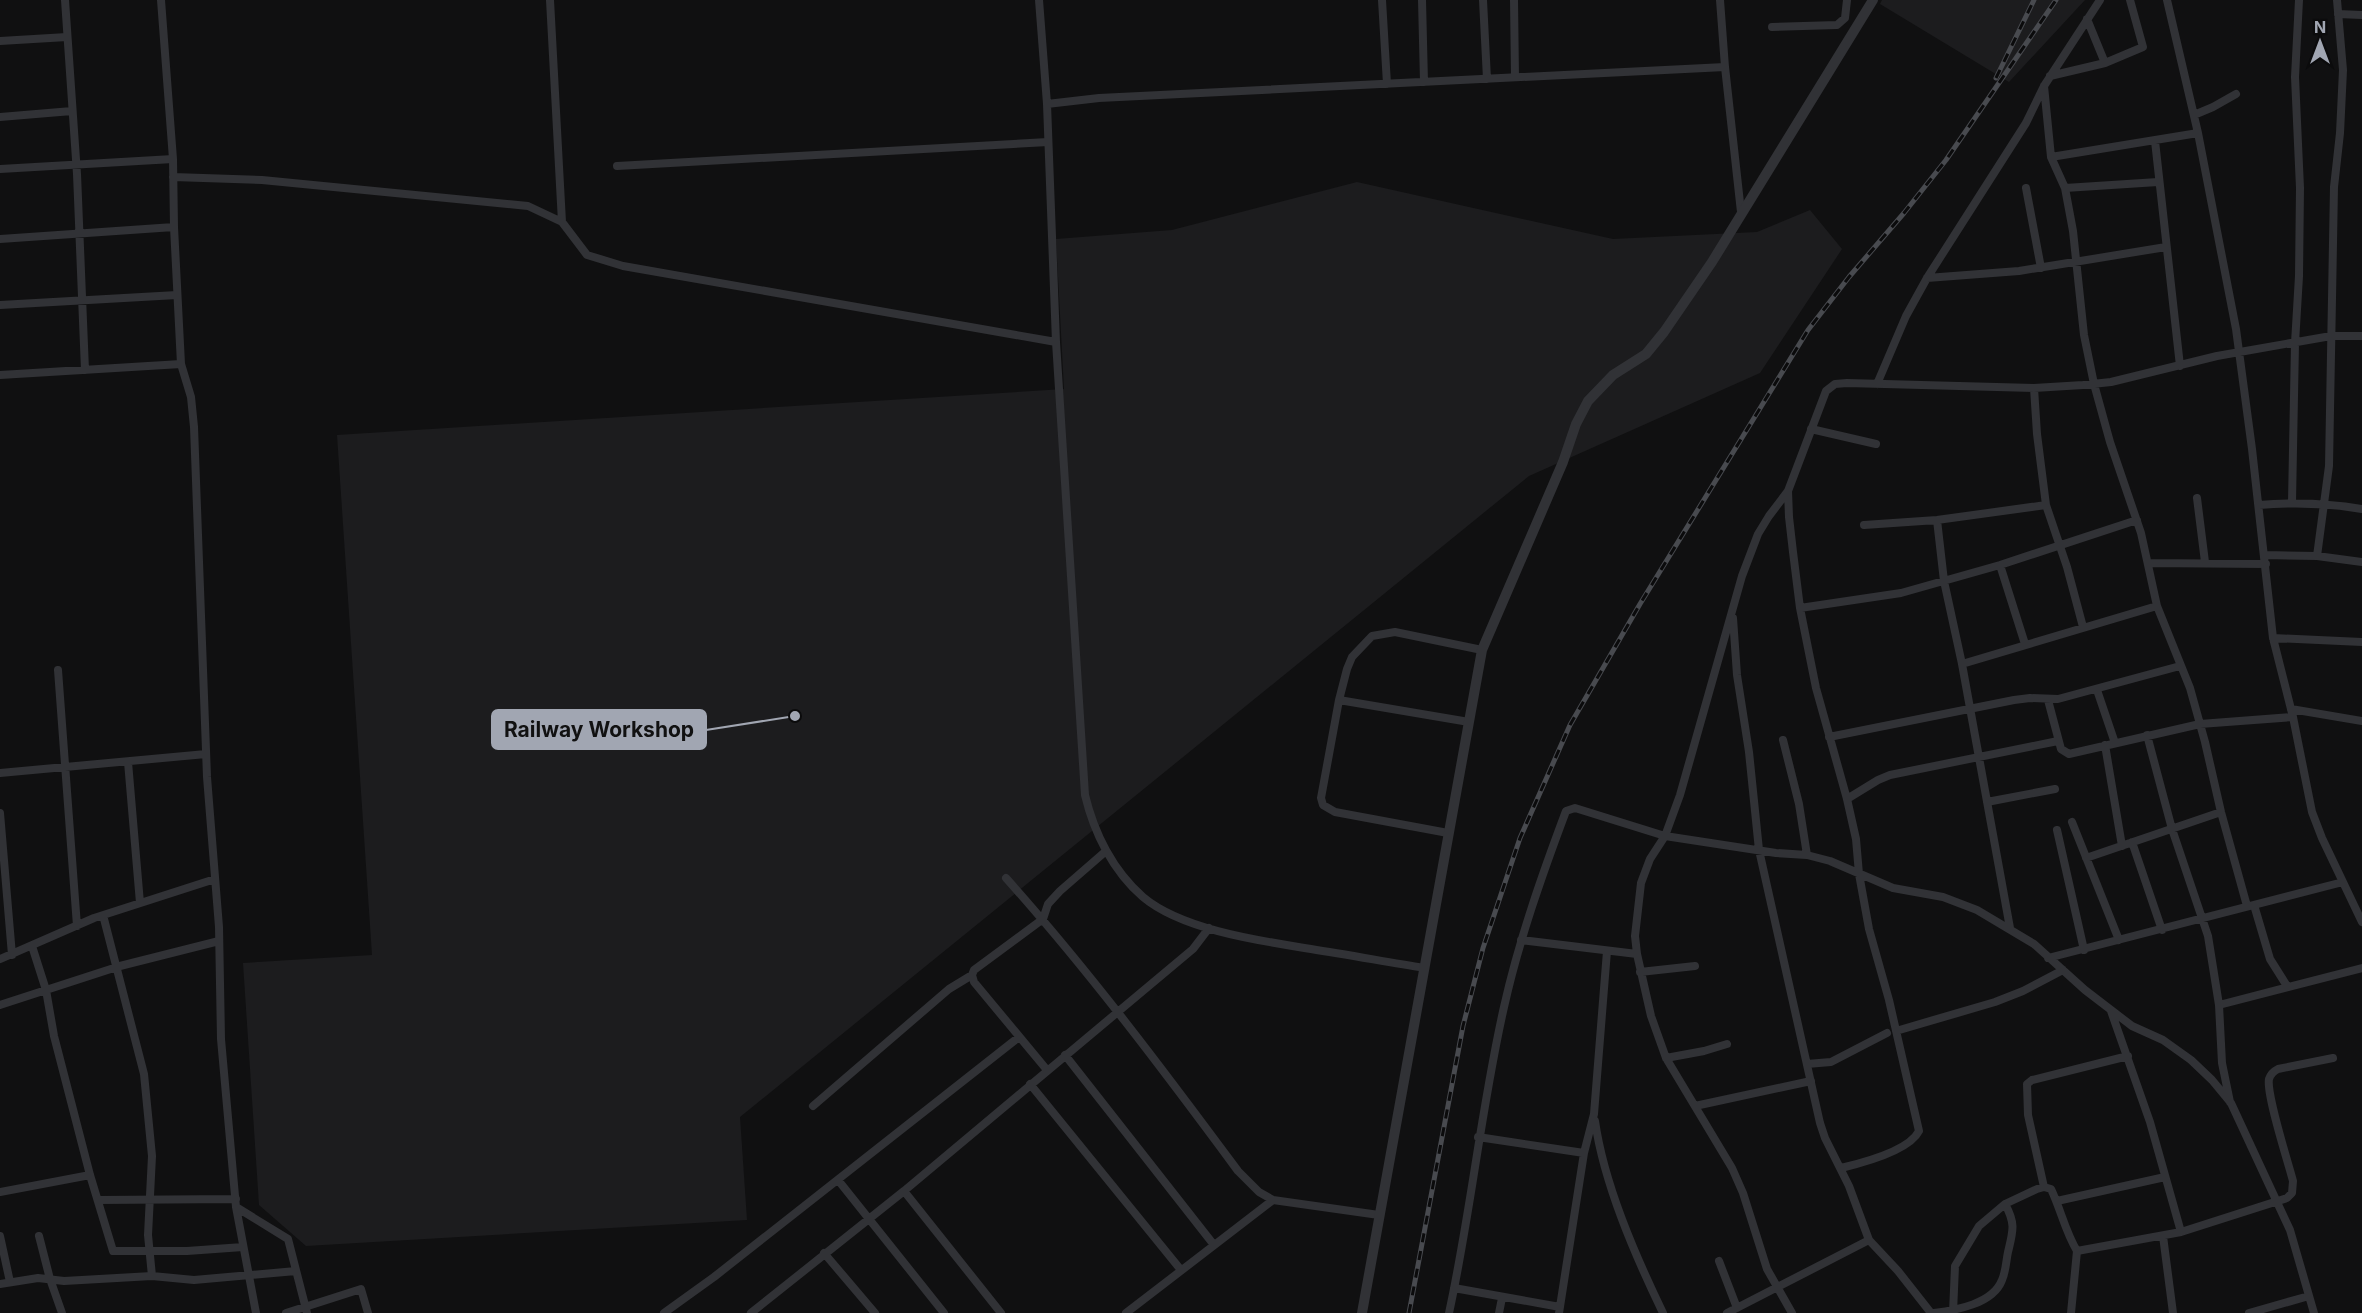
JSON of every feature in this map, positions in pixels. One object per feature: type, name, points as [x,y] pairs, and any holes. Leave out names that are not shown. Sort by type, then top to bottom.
[{"type":"street","points":[[65,0],[80,234],[85,369]]},
{"type":"street","points":[[161,0],[173,159],[181,364],[191,397],[194,427],[206,754],[219,941],[221,1039],[236,1203],[256,1313]]},
{"type":"street","points":[[550,0],[562,222]]},
{"type":"street","points":[[1039,0],[1047,104],[1056,342],[1085,795],[1090,816],[1106,851],[1127,881],[1144,898],[1178,917],[1209,928],[1264,941],[1424,968]]},
{"type":"street","points":[[1382,0],[1387,84]]},
{"type":"street","points":[[1422,0],[1424,82]]},
{"type":"street","points":[[1482,0],[1487,79]]},
{"type":"street","points":[[1514,0],[1515,77]]},
{"type":"street","points":[[1720,0],[1741,212]]},
{"type":"street","points":[[1772,27],[1837,25],[1845,18],[1847,0]]},
{"type":"street","points":[[1362,1313],[1482,650],[1588,400],[1613,375],[1646,354],[1657,342],[1712,262],[1873,0]]},
{"type":"street","points":[[1877,384],[1906,315],[1927,278],[2026,123],[2050,76],[2100,0]]},
{"type":"street","points":[[2050,76],[2105,63],[2143,47],[2130,0]]},
{"type":"street","points":[[2167,0],[2198,133],[2240,352],[2266,560],[2273,638],[2292,713],[2312,812],[2362,922]]},
{"type":"street","points":[[2292,502],[2295,343],[2300,265],[2300,188],[2295,77],[2299,0]]},
{"type":"street","points":[[2316,556],[2329,466],[2334,187],[2340,133],[2343,70],[2337,0]]},
{"type":"street","points":[[2338,14],[2362,15]]},
{"type":"street","points":[[2087,18],[2105,63]]},
{"type":"street","points":[[0,41],[67,37]]},
{"type":"street","points":[[1047,104],[1099,98],[1725,67]]},
{"type":"street","points":[[2044,86],[2052,157],[2065,188],[2084,335],[2094,384],[2110,442],[2137,520],[2157,606],[2190,688],[2220,812],[2270,959],[2287,986]]},
{"type":"street","points":[[2194,115],[2236,94]]},
{"type":"street","points":[[0,117],[72,111]]},
{"type":"street","points":[[2052,157],[2198,133]]},
{"type":"street","points":[[2155,141],[2180,366]]},
{"type":"street","points":[[617,166],[1048,142]]},
{"type":"street","points":[[0,169],[173,159]]},
{"type":"street","points":[[173,177],[262,180],[528,206],[562,222],[587,255],[623,266],[1056,342]]},
{"type":"street","points":[[2065,188],[2158,182]]},
{"type":"street","points":[[2026,188],[2041,268]]},
{"type":"street","points":[[0,239],[174,227]]},
{"type":"street","points":[[1927,278],[1990,275],[2166,248]]},
{"type":"street","points":[[0,305],[177,295]]},
{"type":"street","points":[[1792,1313],[1767,1269],[1743,1193],[1732,1168],[1666,1058],[1651,1016],[1640,972],[1636,916],[1641,883],[1650,859],[1665,836],[1680,795],[1742,576],[1758,534],[1768,516],[1788,491],[1826,392],[1834,384],[2034,388],[2094,384],[2240,352],[2331,336],[2362,336]]},
{"type":"street","points":[[0,375],[181,364]]},
{"type":"street","points":[[2034,388],[2046,505],[2083,627]]},
{"type":"street","points":[[1811,429],[1876,444]]},
{"type":"street","points":[[1788,491],[1800,608],[1816,688],[1847,799],[1856,839],[1858,874],[1891,1032],[1919,1131],[1916,1136],[1894,1150],[1868,1161],[1841,1168]]},
{"type":"street","points":[[2197,498],[2205,562]]},
{"type":"street","points":[[2259,505],[2292,502],[2324,503],[2362,509]]},
{"type":"street","points":[[1864,525],[1937,520],[2046,505]]},
{"type":"street","points":[[1937,520],[1944,581],[1962,664],[2010,928]]},
{"type":"street","points":[[1800,608],[1901,593],[2000,565],[2137,520]]},
{"type":"street","points":[[2148,563],[2266,560],[2316,556],[2362,562]]},
{"type":"street","points":[[2000,565],[2025,644]]},
{"type":"street","points":[[1962,664],[2157,606]]},
{"type":"street","points":[[1733,612],[1737,675],[1749,752],[1759,850],[1825,1138],[1841,1168],[1869,1240],[1932,1313],[1953,1311],[1984,1299],[2002,1282],[2013,1231],[2012,1217],[2005,1204]]},
{"type":"street","points":[[1448,833],[1335,812],[1323,805],[1321,798],[1339,700],[1352,657],[1372,636],[1384,632],[1395,632],[1482,650]]},
{"type":"street","points":[[2273,638],[2362,642]]},
{"type":"street","points":[[1829,737],[2030,698],[2058,699],[2180,666]]},
{"type":"street","points":[[58,670],[77,926]]},
{"type":"street","points":[[2097,690],[2115,743]]},
{"type":"street","points":[[1339,700],[1469,722]]},
{"type":"street","points":[[2048,700],[2061,750],[2069,754],[2200,724],[2226,723],[2292,713],[2362,721]]},
{"type":"street","points":[[2147,735],[2172,829],[2202,918],[2219,1005],[2220,1050],[2231,1103],[2290,1230],[2314,1313]]},
{"type":"street","points":[[1783,740],[1799,804],[1807,855]]},
{"type":"street","points":[[1847,799],[1890,775],[2058,741]]},
{"type":"street","points":[[2105,745],[2122,846]]},
{"type":"street","points":[[0,773],[206,754]]},
{"type":"street","points":[[128,762],[140,903]]},
{"type":"street","points":[[1987,802],[2055,789]]},
{"type":"street","points":[[1449,1313],[1455,1288],[1478,1137],[1504,1006],[1533,902],[1566,811],[1575,808],[1665,836],[1807,855],[1830,861],[1893,888],[1942,897],[1977,910],[2034,944],[2132,1026],[2163,1041],[2191,1060],[2231,1103]]},
{"type":"street","points":[[2086,858],[2220,812]]},
{"type":"street","points":[[0,813],[12,955]]},
{"type":"street","points":[[2072,822],[2119,940]]},
{"type":"street","points":[[2057,830],[2084,950]]},
{"type":"street","points":[[2132,842],[2162,930]]},
{"type":"street","points":[[813,1106],[949,989],[972,975],[974,970],[1043,919],[1048,904],[1060,891],[1106,851]]},
{"type":"street","points":[[1006,878],[1043,919],[1118,1012],[1238,1171],[1259,1192],[1273,1200],[1379,1215]]},
{"type":"street","points":[[0,958],[12,955],[103,915],[215,879]]},
{"type":"street","points":[[2048,958],[2343,882]]},
{"type":"street","points":[[103,915],[144,1074],[152,1156],[148,1252],[152,1276]]},
{"type":"street","points":[[751,1313],[904,1191],[1193,949],[1209,928]]},
{"type":"street","points":[[1521,940],[1637,954]]},
{"type":"street","points":[[0,1005],[117,967],[219,941]]},
{"type":"street","points":[[32,946],[46,990],[54,1036],[75,1109],[90,1175],[113,1251],[148,1252],[243,1247]]},
{"type":"street","points":[[1455,1288],[1559,1310],[1584,1153],[1594,1114],[1607,951]]},
{"type":"street","points":[[1640,972],[1695,966]]},
{"type":"street","points":[[2219,1005],[2362,968]]},
{"type":"street","points":[[1807,1064],[1831,1062],[1891,1032],[1995,1002],[2023,991],[2063,970]]},
{"type":"street","points":[[972,975],[974,982],[1047,1070]]},
{"type":"street","points":[[2111,1010],[2150,1122],[2181,1232]]},
{"type":"street","points":[[664,1313],[714,1277],[1019,1037]]},
{"type":"street","points":[[1666,1058],[1704,1052],[1727,1044]]},
{"type":"street","points":[[1065,1055],[1214,1245]]},
{"type":"street","points":[[2044,1187],[2028,1115],[2027,1084],[2032,1080],[2128,1056]]},
{"type":"street","points":[[2077,1251],[2181,1232],[2276,1203],[2292,1193],[2293,1181],[2270,1094],[2269,1077],[2273,1071],[2278,1069],[2333,1058]]},
{"type":"street","points":[[1695,1106],[1811,1081]]},
{"type":"street","points":[[1030,1084],[1181,1270]]},
{"type":"street","points":[[1594,1114],[1598,1141],[1607,1174],[1639,1260],[1663,1313]]},
{"type":"street","points":[[1478,1137],[1584,1153]]},
{"type":"street","points":[[0,1192],[90,1175]]},
{"type":"street","points":[[2057,1201],[2165,1178]]},
{"type":"street","points":[[838,1180],[945,1313]]},
{"type":"street","points":[[1953,1311],[1955,1266],[1979,1226],[2005,1204],[2044,1187],[2051,1189],[2057,1201],[2064,1228],[2077,1251],[2071,1313]]},
{"type":"street","points":[[904,1191],[1001,1313]]},
{"type":"street","points":[[98,1200],[236,1203],[288,1239],[306,1309]]},
{"type":"street","points":[[1126,1313],[1273,1200]]},
{"type":"street","points":[[0,1236],[10,1282]]},
{"type":"street","points":[[39,1236],[62,1313]]},
{"type":"street","points":[[2163,1236],[2173,1313]]},
{"type":"street","points":[[1727,1313],[1869,1240]]},
{"type":"street","points":[[824,1253],[875,1313]]},
{"type":"street","points":[[1719,1261],[1737,1308]]},
{"type":"street","points":[[0,1284],[38,1278],[64,1281],[152,1276],[194,1280],[296,1271]]},
{"type":"street","points":[[286,1313],[306,1309],[361,1289],[368,1313]]},
{"type":"street","points":[[2249,1313],[2309,1296]]},
{"type":"street","points":[[1499,1313],[1502,1298]]},
{"type":"shaded area","points":[[1882,0],[2085,0],[2009,82],[1880,4]]},
{"type":"shaded area","points":[[1357,182],[1613,239],[1757,232],[1810,210],[1842,249],[1760,373],[1529,476],[740,1117],[747,1220],[306,1246],[259,1205],[243,963],[372,955],[337,435],[1064,389],[1056,239],[1172,230]]},
{"type":"railway","points":[[1996,78],[2034,0]]},
{"type":"railway","points":[[1409,1313],[1463,1026],[1483,948],[1520,838],[1570,725],[1640,604],[1808,330],[1946,160],[2056,0]]},
{"type":"place","name":"Railway Workshop","points":[[795,716]]}]
